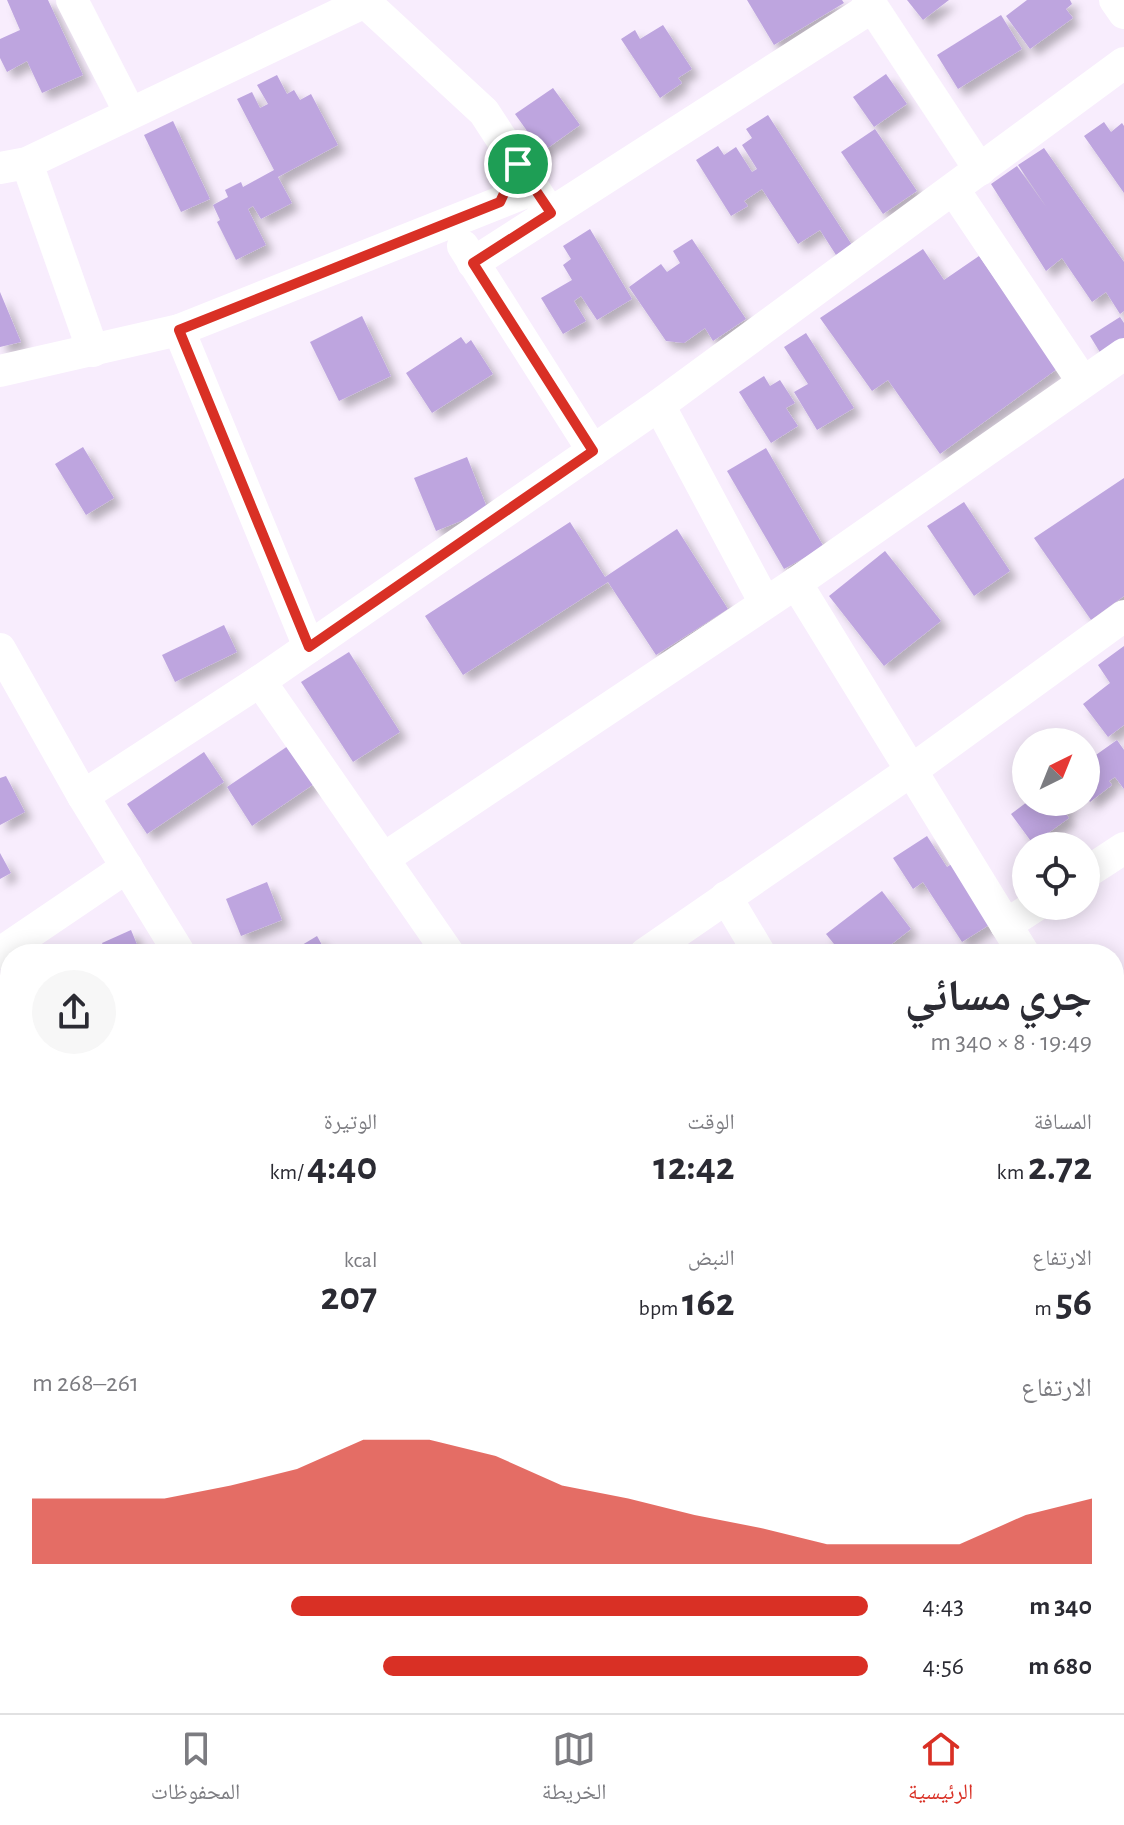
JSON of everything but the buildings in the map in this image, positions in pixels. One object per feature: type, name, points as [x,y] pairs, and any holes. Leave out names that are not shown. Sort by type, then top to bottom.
[{"type":"street","points":[[72,0],[130,113]]},
{"type":"street","points":[[1115,0],[1124,13]]},
{"type":"street","points":[[93,351],[14,166],[367,1],[484,112],[534,189]]},
{"type":"street","points":[[0,371],[179,330],[534,189],[870,3],[980,170]]},
{"type":"street","points":[[83,796],[260,681],[659,405],[1124,63]]},
{"type":"street","points":[[473,263],[534,189]]},
{"type":"street","points":[[954,190],[1083,382]]},
{"type":"street","points":[[473,263],[500,202]]},
{"type":"street","points":[[449,223],[593,451]]},
{"type":"street","points":[[179,330],[309,647]]},
{"type":"street","points":[[383,859],[796,583],[1124,354]]},
{"type":"street","points":[[659,405],[765,603]]},
{"type":"street","points":[[796,583],[1018,944]]},
{"type":"street","points":[[659,944],[912,770],[1124,616]]},
{"type":"street","points":[[0,649],[83,796],[174,944]]},
{"type":"street","points":[[260,681],[442,944]]},
{"type":"street","points":[[1100,864],[1124,848]]},
{"type":"street","points":[[13,944],[127,867]]},
{"type":"street","points":[[726,897],[754,944]]},
{"type":"street","points":[[1006,925],[1014,920]]},
{"type":"route","points":[[518,164],[551,213],[473,263],[593,451],[309,647],[179,330],[500,202],[518,164]]}]
